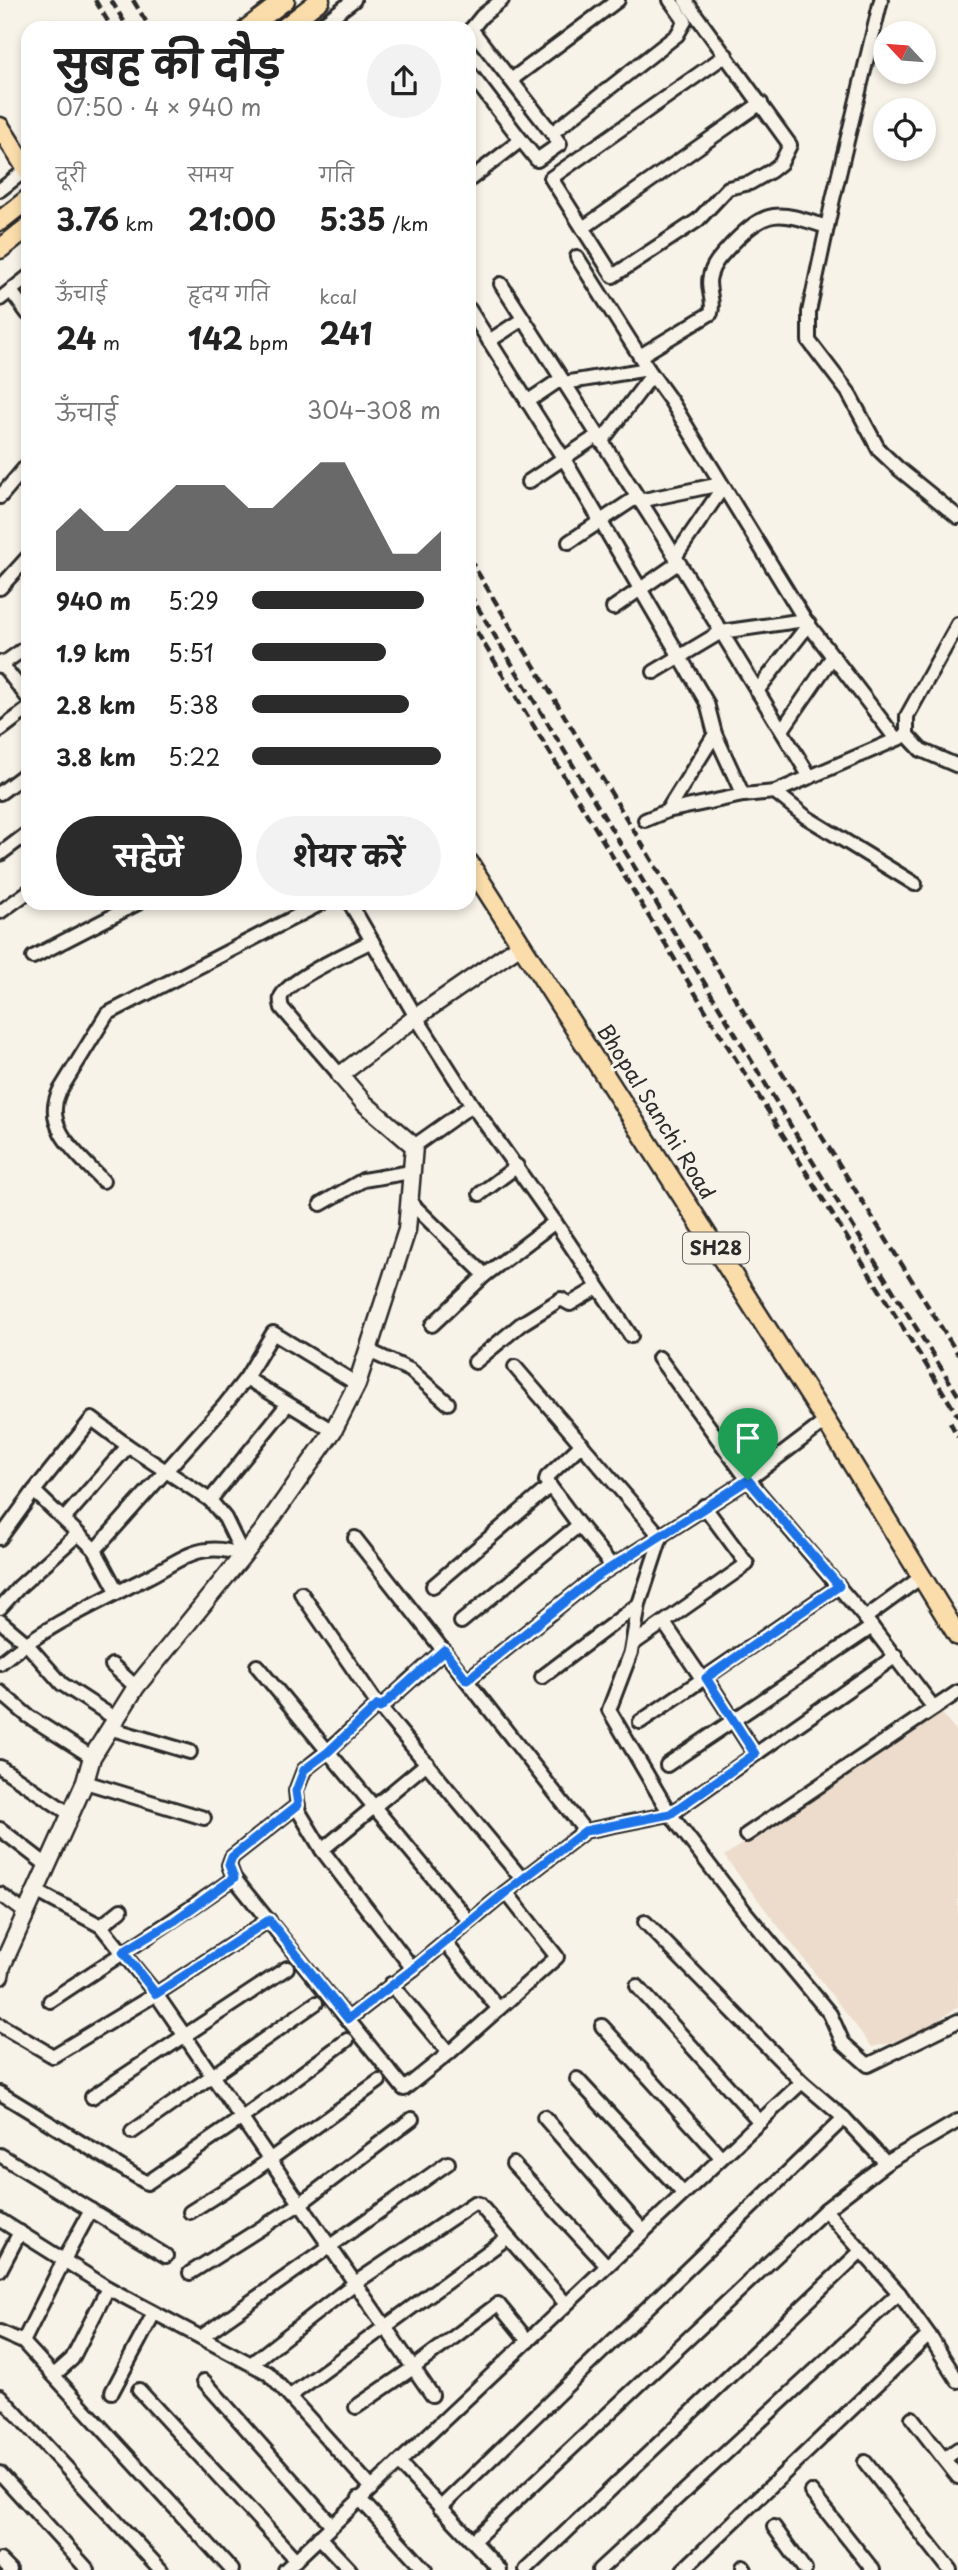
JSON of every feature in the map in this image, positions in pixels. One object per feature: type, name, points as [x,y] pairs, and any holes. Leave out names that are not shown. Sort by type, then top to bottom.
[{"type":"main road","points":[[257,21],[285,0]]},
{"type":"main road","points":[[293,21],[320,0]]},
{"type":"main road","points":[[0,127],[21,160]]},
{"type":"main road","points":[[0,221],[21,204]]},
{"type":"main road","points":[[0,248],[21,232]]},
{"type":"main road","name":"Bhopal Sanchi Road","points":[[476,874],[826,1421],[958,1636]]},
{"type":"street","points":[[326,21],[354,0]]},
{"type":"street","points":[[476,23],[502,0]]},
{"type":"street","points":[[511,80],[618,0]]},
{"type":"street","points":[[552,133],[677,35],[685,21],[670,0]]},
{"type":"street","points":[[685,0],[726,55],[761,103],[790,145],[781,163],[750,183],[727,188],[698,220],[613,276],[551,178],[726,55]]},
{"type":"street","points":[[881,0],[809,312],[809,341],[848,392],[879,450],[958,517]]},
{"type":"street","points":[[476,37],[560,144],[537,160],[476,81]]},
{"type":"street","points":[[583,228],[761,103]]},
{"type":"street","points":[[476,175],[521,140]]},
{"type":"street","points":[[0,190],[21,174]]},
{"type":"street","points":[[640,356],[711,313],[713,306],[709,281],[713,267],[751,226],[765,217],[780,214],[827,227]]},
{"type":"street","points":[[577,257],[671,401],[807,622],[832,656],[901,737],[921,750],[958,766]]},
{"type":"street","points":[[0,299],[21,283]]},
{"type":"street","points":[[501,284],[677,560],[810,777]]},
{"type":"street","points":[[11,291],[21,305]]},
{"type":"street","points":[[489,341],[523,319]]},
{"type":"street","points":[[476,320],[563,458],[707,703],[715,734],[743,795]]},
{"type":"street","points":[[527,401],[562,381],[650,372]]},
{"type":"street","points":[[528,482],[563,458],[599,439],[650,372]]},
{"type":"street","points":[[4,492],[21,472]]},
{"type":"street","points":[[0,477],[4,492]]},
{"type":"street","points":[[569,542],[638,499],[722,486]]},
{"type":"street","points":[[613,608],[677,560],[722,486]]},
{"type":"street","points":[[0,588],[21,565]]},
{"type":"street","points":[[654,672],[721,632],[807,622]]},
{"type":"street","points":[[757,691],[807,622]]},
{"type":"street","points":[[645,820],[667,811],[743,795],[775,792],[901,737],[908,716],[958,624]]},
{"type":"street","points":[[21,651],[1,664],[21,689]]},
{"type":"street","points":[[782,730],[832,656]]},
{"type":"street","points":[[0,730],[21,714]]},
{"type":"street","points":[[667,811],[715,734]]},
{"type":"street","points":[[0,793],[21,777]]},
{"type":"street","points":[[775,792],[806,817],[915,884]]},
{"type":"street","points":[[0,853],[21,838]]},
{"type":"street","points":[[0,912],[21,897]]},
{"type":"street","points":[[33,957],[124,910]]},
{"type":"street","points":[[103,1181],[61,1133],[53,1113],[59,1092],[107,1014],[301,910]]},
{"type":"street","points":[[354,910],[416,1017],[472,1105],[517,1166],[631,1336]]},
{"type":"street","points":[[372,941],[312,972],[289,988],[280,1001],[282,1008],[364,1103],[414,1146]]},
{"type":"street","points":[[340,1075],[416,1017],[522,944]]},
{"type":"street","points":[[1,1969],[85,1782],[92,1757],[136,1687],[262,1532],[333,1431],[357,1384],[407,1230],[414,1146],[472,1105]]},
{"type":"street","points":[[480,1194],[517,1166]]},
{"type":"street","points":[[321,1204],[363,1180],[411,1172]]},
{"type":"street","points":[[409,1201],[485,1275]]},
{"type":"street","points":[[432,1325],[485,1275],[555,1222]]},
{"type":"street","points":[[475,1362],[521,1324],[561,1299],[570,1304],[597,1288]]},
{"type":"street","points":[[95,1550],[201,1433],[246,1378],[273,1333],[357,1384]]},
{"type":"street","points":[[369,1351],[410,1370],[448,1403]]},
{"type":"street","points":[[660,1357],[748,1480],[896,1656],[933,1709]]},
{"type":"street","points":[[515,1367],[661,1537]]},
{"type":"street","points":[[246,1378],[333,1431]]},
{"type":"street","points":[[210,1500],[287,1405]]},
{"type":"street","points":[[0,1538],[92,1419],[210,1500],[225,1518],[243,1555]]},
{"type":"street","points":[[467,1680],[612,1566],[748,1480],[826,1421]]},
{"type":"street","points":[[582,1444],[546,1481],[612,1566]]},
{"type":"street","points":[[64,1519],[128,1446]]},
{"type":"street","points":[[433,1586],[550,1486]]},
{"type":"street","points":[[34,1491],[95,1550],[117,1591]]},
{"type":"street","points":[[633,1644],[747,1564],[704,1506]]},
{"type":"street","points":[[461,1622],[579,1525]]},
{"type":"street","points":[[0,1608],[19,1587],[79,1534]]},
{"type":"street","points":[[661,1537],[639,1604],[633,1644],[609,1710],[670,1814],[746,1913],[830,2014],[843,2043],[868,2066],[958,2021]]},
{"type":"street","points":[[355,1538],[585,1831]]},
{"type":"street","points":[[0,1662],[25,1642],[117,1591],[205,1550],[226,1550],[243,1555]]},
{"type":"street","points":[[667,1765],[869,1623],[920,1578]]},
{"type":"street","points":[[640,1722],[839,1586]]},
{"type":"street","points":[[301,1592],[379,1706],[522,1879]]},
{"type":"street","points":[[542,1677],[639,1604]]},
{"type":"street","points":[[0,1621],[25,1642],[62,1684],[113,1723],[190,1752]]},
{"type":"street","points":[[664,1623],[755,1754]]},
{"type":"street","points":[[413,1969],[322,1850],[298,1810],[296,1791],[304,1770],[444,1650]]},
{"type":"street","points":[[348,2019],[585,1831],[670,1814],[896,1656]]},
{"type":"street","points":[[112,1665],[136,1687]]},
{"type":"street","points":[[257,1666],[469,1921]]},
{"type":"street","points":[[0,1692],[28,1716],[92,1757]]},
{"type":"street","points":[[746,1835],[958,1692]]},
{"type":"street","points":[[322,1850],[427,1763]]},
{"type":"street","points":[[0,1767],[70,1815]]},
{"type":"street","points":[[85,1782],[204,1818]]},
{"type":"street","points":[[298,1805],[232,1857],[229,1865],[234,1878],[404,2089],[449,2053],[557,1957],[506,1892]]},
{"type":"street","points":[[0,1829],[48,1866]]},
{"type":"street","points":[[50,2001],[174,1921],[234,1878]]},
{"type":"street","points":[[36,1891],[101,1926],[123,1952],[156,1994],[432,2395]]},
{"type":"street","points":[[0,1894],[27,1914]]},
{"type":"street","points":[[101,1926],[121,1910]]},
{"type":"street","points":[[0,2025],[53,2056],[156,1994],[269,1920]]},
{"type":"street","points":[[645,1922],[802,2082],[844,2118],[886,2163]]},
{"type":"street","points":[[445,1942],[498,2008]]},
{"type":"street","points":[[92,2097],[287,1968]]},
{"type":"street","points":[[391,1984],[449,2053]]},
{"type":"street","points":[[637,1986],[760,2122]]},
{"type":"street","points":[[132,2132],[316,2003]]},
{"type":"street","points":[[602,2026],[721,2157]]},
{"type":"street","points":[[0,2093],[147,2183],[242,2118],[347,2040]]},
{"type":"street","points":[[577,2078],[683,2193]]},
{"type":"street","points":[[190,2212],[269,2161],[379,2081]]},
{"type":"street","points":[[285,2570],[802,2082]]},
{"type":"street","points":[[544,2116],[643,2231]]},
{"type":"street","points":[[440,2508],[844,2118]]},
{"type":"street","points":[[190,2273],[301,2203],[412,2119]]},
{"type":"street","points":[[473,2541],[825,2210],[886,2163],[958,2121]]},
{"type":"street","points":[[0,2155],[166,2256]]},
{"type":"street","points":[[201,2337],[448,2162]]},
{"type":"street","points":[[513,2164],[607,2266]]},
{"type":"street","points":[[252,2363],[355,2283],[474,2203],[480,2204],[566,2304]]},
{"type":"street","points":[[23,2342],[92,2210]]},
{"type":"street","points":[[825,2210],[899,2293],[958,2381]]},
{"type":"street","points":[[0,2220],[108,2288],[252,2363],[268,2374],[371,2487]]},
{"type":"street","points":[[0,2270],[20,2232]]},
{"type":"street","points":[[290,2396],[507,2238]]},
{"type":"street","points":[[526,2570],[860,2252]]},
{"type":"street","points":[[54,2375],[72,2360],[108,2288]]},
{"type":"street","points":[[599,2570],[899,2293]]},
{"type":"street","points":[[356,2407],[498,2304],[528,2341]]},
{"type":"street","points":[[112,2392],[154,2313]]},
{"type":"street","points":[[0,2332],[23,2342],[232,2570]]},
{"type":"street","points":[[683,2570],[929,2335]]},
{"type":"street","points":[[204,2381],[331,2524]]},
{"type":"street","points":[[139,2390],[296,2560]]},
{"type":"street","points":[[0,2396],[161,2570]]},
{"type":"street","points":[[912,2418],[958,2476]]},
{"type":"street","points":[[944,2459],[958,2449]]},
{"type":"street","points":[[865,2462],[946,2569],[958,2557]]},
{"type":"street","points":[[399,2463],[500,2570]]},
{"type":"street","points":[[0,2473],[88,2570]]},
{"type":"street","points":[[811,2492],[873,2570]]},
{"type":"street","points":[[359,2498],[425,2570]]},
{"type":"street","points":[[774,2527],[805,2570]]},
{"type":"street","points":[[319,2537],[350,2570]]},
{"type":"street","points":[[0,2560],[10,2570]]},
{"type":"shaded area","points":[[939,1710],[958,1733],[958,2007],[910,2039],[872,2047],[724,1856]]},
{"type":"railway","points":[[95,0],[108,21]]},
{"type":"railway","points":[[111,0],[124,21]]},
{"type":"railway","points":[[133,0],[146,21]]},
{"type":"railway","points":[[476,570],[738,1003],[958,1354]]},
{"type":"railway","points":[[476,605],[806,1151],[958,1395]]},
{"type":"railway","points":[[476,631],[712,1021],[958,1416]]},
{"type":"railway","points":[[950,1422],[958,1437]]},
{"type":"route","points":[[748,1480],[839,1586],[706,1678],[755,1754],[670,1814],[585,1831],[348,2019],[269,1920],[156,1994],[123,1952],[174,1921],[234,1878],[229,1865],[232,1857],[298,1805],[296,1791],[304,1770],[328,1752],[378,1705],[380,1708],[444,1650],[467,1680],[593,1579],[748,1480]]}]
